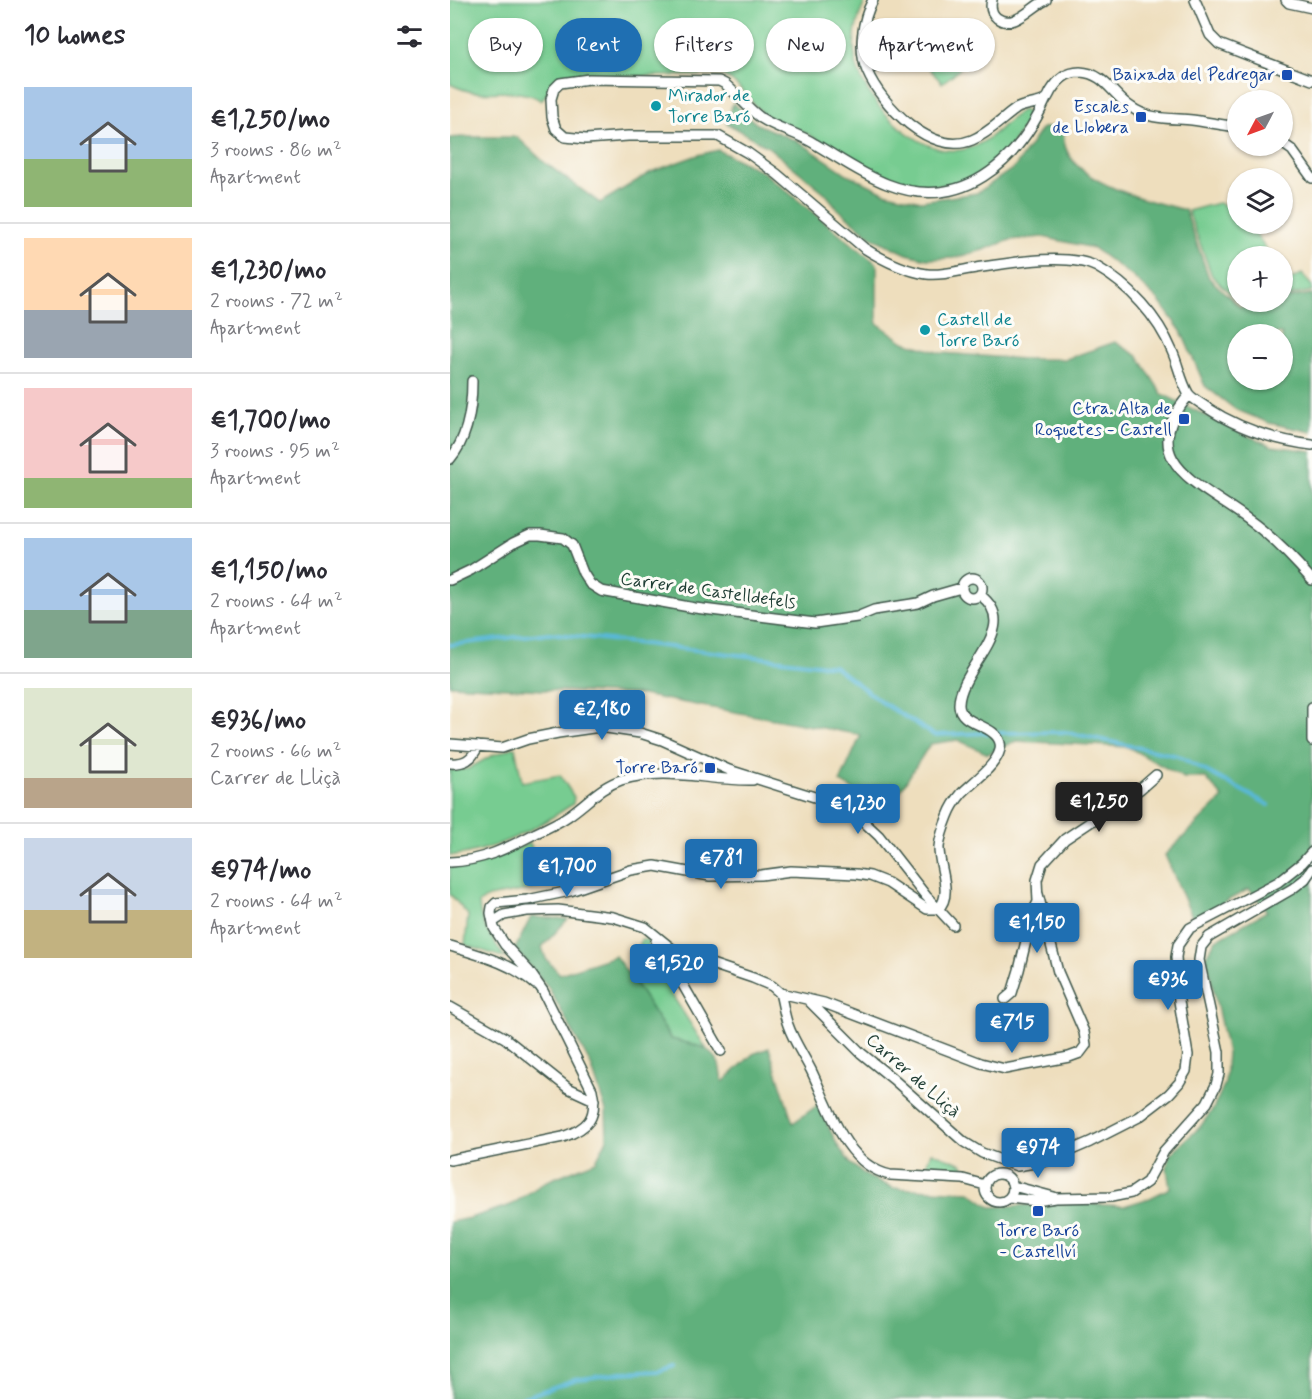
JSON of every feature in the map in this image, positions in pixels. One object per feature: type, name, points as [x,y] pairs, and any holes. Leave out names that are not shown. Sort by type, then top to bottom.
[{"type":"street","points":[[873,0],[865,22],[862,40],[863,62],[872,84],[887,104],[916,129],[943,142],[971,141],[1024,105],[1046,99]]},
{"type":"street","points":[[992,0],[993,13],[1009,22],[1046,0]]},
{"type":"street","points":[[1195,0],[1208,31],[1219,44],[1312,80]]},
{"type":"street","points":[[1286,0],[1289,3],[1312,8]]},
{"type":"street","points":[[1227,126],[1142,113],[1125,103],[1105,81],[1090,73],[1073,72],[1066,75],[1053,88],[1036,120],[1012,154],[983,178],[951,190],[925,191],[897,187],[856,169],[805,138],[761,118],[719,81],[589,79],[569,81],[560,83],[554,89],[550,110],[554,125],[560,134],[570,138],[718,136],[748,153],[777,174],[864,248],[877,257],[910,270],[927,274],[945,274],[975,268],[1076,260],[1099,268],[1127,290],[1152,315],[1171,348],[1189,395],[1222,418],[1249,430],[1273,439],[1312,445]]},
{"type":"street","points":[[1024,105],[1030,108],[1036,120]]},
{"type":"street","points":[[1293,151],[1312,178]]},
{"type":"street","points":[[450,459],[462,441],[469,419],[472,381]]},
{"type":"street","points":[[1189,395],[1173,416],[1169,427],[1168,444],[1176,466],[1189,479],[1267,533],[1312,580]]},
{"type":"street","name":"Carrer de Castelldefels","points":[[450,580],[471,570],[513,543],[530,535],[540,535],[563,538],[572,545],[590,584],[601,591],[695,608],[794,621],[815,623],[858,617],[874,610],[918,603],[961,588]]},
{"type":"street","points":[[967,579],[977,579],[982,586],[980,595],[968,598],[963,594],[961,588],[967,579]]},
{"type":"street","points":[[450,1160],[536,1144],[580,1130],[588,1122],[593,1112],[594,1100],[586,1076],[543,991],[529,971],[505,945],[493,922],[491,913],[496,903],[527,900],[570,891],[631,870],[655,866],[710,876],[761,875],[791,871],[856,874],[870,876],[888,883],[927,909],[938,909],[942,906],[945,897],[939,846],[948,815],[961,794],[989,767],[1000,751],[1000,742],[996,735],[960,712],[958,706],[967,677],[994,630],[996,618],[986,599],[980,595]]},
{"type":"street","points":[[1312,707],[1312,741]]},
{"type":"street","points":[[450,744],[502,748],[528,739],[600,727],[623,729],[662,740],[729,770],[824,800],[864,822],[879,836],[953,925]]},
{"type":"street","points":[[450,763],[462,764],[469,760],[478,746]]},
{"type":"street","points":[[450,862],[486,857],[517,843],[568,817],[605,787],[619,781],[654,773],[718,779],[761,780]]},
{"type":"street","points":[[1005,999],[1012,993],[1033,912],[1038,902],[1038,874],[1042,864],[1065,840],[1140,789],[1156,775]]},
{"type":"street","points":[[1009,1198],[1011,1182],[1017,1166],[1046,1161],[1090,1142],[1139,1117],[1169,1094],[1186,1071],[1188,1055],[1179,1001],[1176,957],[1178,945],[1190,928],[1278,882],[1312,852]]},
{"type":"street","points":[[1056,1198],[1011,1182],[997,1174],[989,1178],[985,1185],[986,1194],[992,1200],[1001,1202],[1009,1198],[1036,1201],[1125,1195],[1137,1191],[1147,1182],[1164,1151],[1207,1103],[1219,1074],[1219,1052],[1199,960],[1201,947],[1209,938],[1299,884],[1312,868]]},
{"type":"street","points":[[493,922],[504,915],[558,910],[614,916],[645,927],[676,952],[753,978],[772,986],[780,993],[824,1003],[981,1063],[1005,1069],[1069,1057],[1080,1053],[1086,1045],[1084,1032],[1059,972],[1038,894]]},
{"type":"street","points":[[645,927],[668,957],[721,1051]]},
{"type":"street","points":[[450,946],[488,958],[510,968],[532,981],[543,991]]},
{"type":"street","points":[[780,993],[788,1026],[839,1130],[851,1148],[867,1164],[878,1172],[890,1175],[963,1179],[985,1185]]},
{"type":"street","name":"Carrer de Lliçà","points":[[808,1000],[848,1041],[964,1142],[982,1153],[1017,1166]]},
{"type":"street","points":[[450,1007],[505,1038],[568,1088],[594,1100]]},
{"type":"green space","points":[[450,0],[866,0],[858,18],[855,36],[854,51],[858,72],[880,107],[910,135],[944,150],[961,150],[987,140],[1022,110],[1027,112],[1028,117],[1012,145],[992,166],[980,174],[952,184],[915,187],[878,176],[806,133],[770,118],[740,88],[722,75],[568,77],[553,85],[541,101],[528,94],[474,92],[450,84]]},
{"type":"green space","points":[[932,72],[956,72],[942,83]]},
{"type":"green space","points":[[733,103],[757,124],[801,143],[847,174],[884,192],[921,201],[977,193],[1015,167],[1042,128],[1065,125],[1065,144],[1072,160],[1087,173],[1127,193],[1185,210],[1209,278],[1227,295],[1227,312],[1293,312],[1293,297],[1312,294],[1312,432],[1269,423],[1235,409],[1205,386],[1181,331],[1159,301],[1133,277],[1093,248],[1043,237],[1010,240],[955,258],[927,259],[907,254],[873,238],[838,209],[825,193],[768,147],[726,123]]},
{"type":"green space","points":[[517,137],[544,162],[600,203],[651,172],[718,150],[763,172],[877,264],[877,323],[904,342],[941,353],[1023,359],[1066,359],[1115,342],[1138,356],[1162,394],[1272,446],[1312,451],[1312,1399],[450,1399],[450,1222],[511,1205],[545,1182],[596,1161],[607,1139],[606,1111],[591,1065],[548,987],[515,949],[531,917],[568,919],[542,947],[546,959],[560,974],[615,956],[671,1039],[704,1048],[715,1056],[723,1082],[753,1054],[769,1048],[793,1123],[818,1105],[838,1146],[851,1164],[867,1176],[893,1188],[970,1192],[991,1207],[1070,1203],[1124,1206],[1150,1198],[1170,1188],[1167,1169],[1169,1155],[1200,1127],[1213,1109],[1225,1083],[1227,1052],[1206,956],[1216,940],[1267,911],[1249,889],[1193,919],[1165,855],[1223,798],[1206,778],[1184,778],[1128,747],[1016,741],[988,754],[958,740],[930,744],[888,810],[840,782],[861,735],[642,695],[450,685],[450,138]]},
{"type":"green space","points":[[1218,203],[1227,206],[1227,234],[1256,234],[1264,246],[1227,246],[1227,290],[1212,276],[1188,211]]},
{"type":"green space","points":[[1302,274],[1312,286],[1312,291],[1293,295],[1293,278]]},
{"type":"green space","points":[[515,747],[522,782],[560,775],[574,797],[573,804],[514,838],[483,849],[450,856],[450,770],[468,769],[493,755]]},
{"type":"green space","points":[[530,843],[535,856],[528,863],[540,888],[488,897],[479,903],[485,926],[505,958],[465,945],[468,915],[450,894],[450,867],[476,864]]},
{"type":"green space","points":[[641,939],[649,941],[647,955],[706,1048],[671,1039],[633,980]]},
{"type":"green space","points":[[931,1152],[963,1164],[965,1170],[961,1170],[961,1173],[924,1171]]},
{"type":"waterway","points":[[450,645],[549,633],[834,666],[883,703],[934,735],[989,733]]},
{"type":"waterway","points":[[997,733],[1065,732],[1178,756],[1269,805]]},
{"type":"waterway","points":[[519,1399],[574,1380],[621,1373],[659,1371],[674,1366]]},
{"type":"place","name":"Baixada del Pedregar","points":[[1287,75]]},
{"type":"place","name":"Mirador de Torre Baró","points":[[656,106]]},
{"type":"place","name":"Escales de Llobera","points":[[1141,117]]},
{"type":"place","name":"Castell de Torre Baró","points":[[925,330]]},
{"type":"place","name":"Ctra. Alta de Roquetes - Castell","points":[[1184,419]]},
{"type":"place","name":"Torre Baró","points":[[710,768]]},
{"type":"place","name":"Torre Baró - Castellví","points":[[1038,1211]]}]
